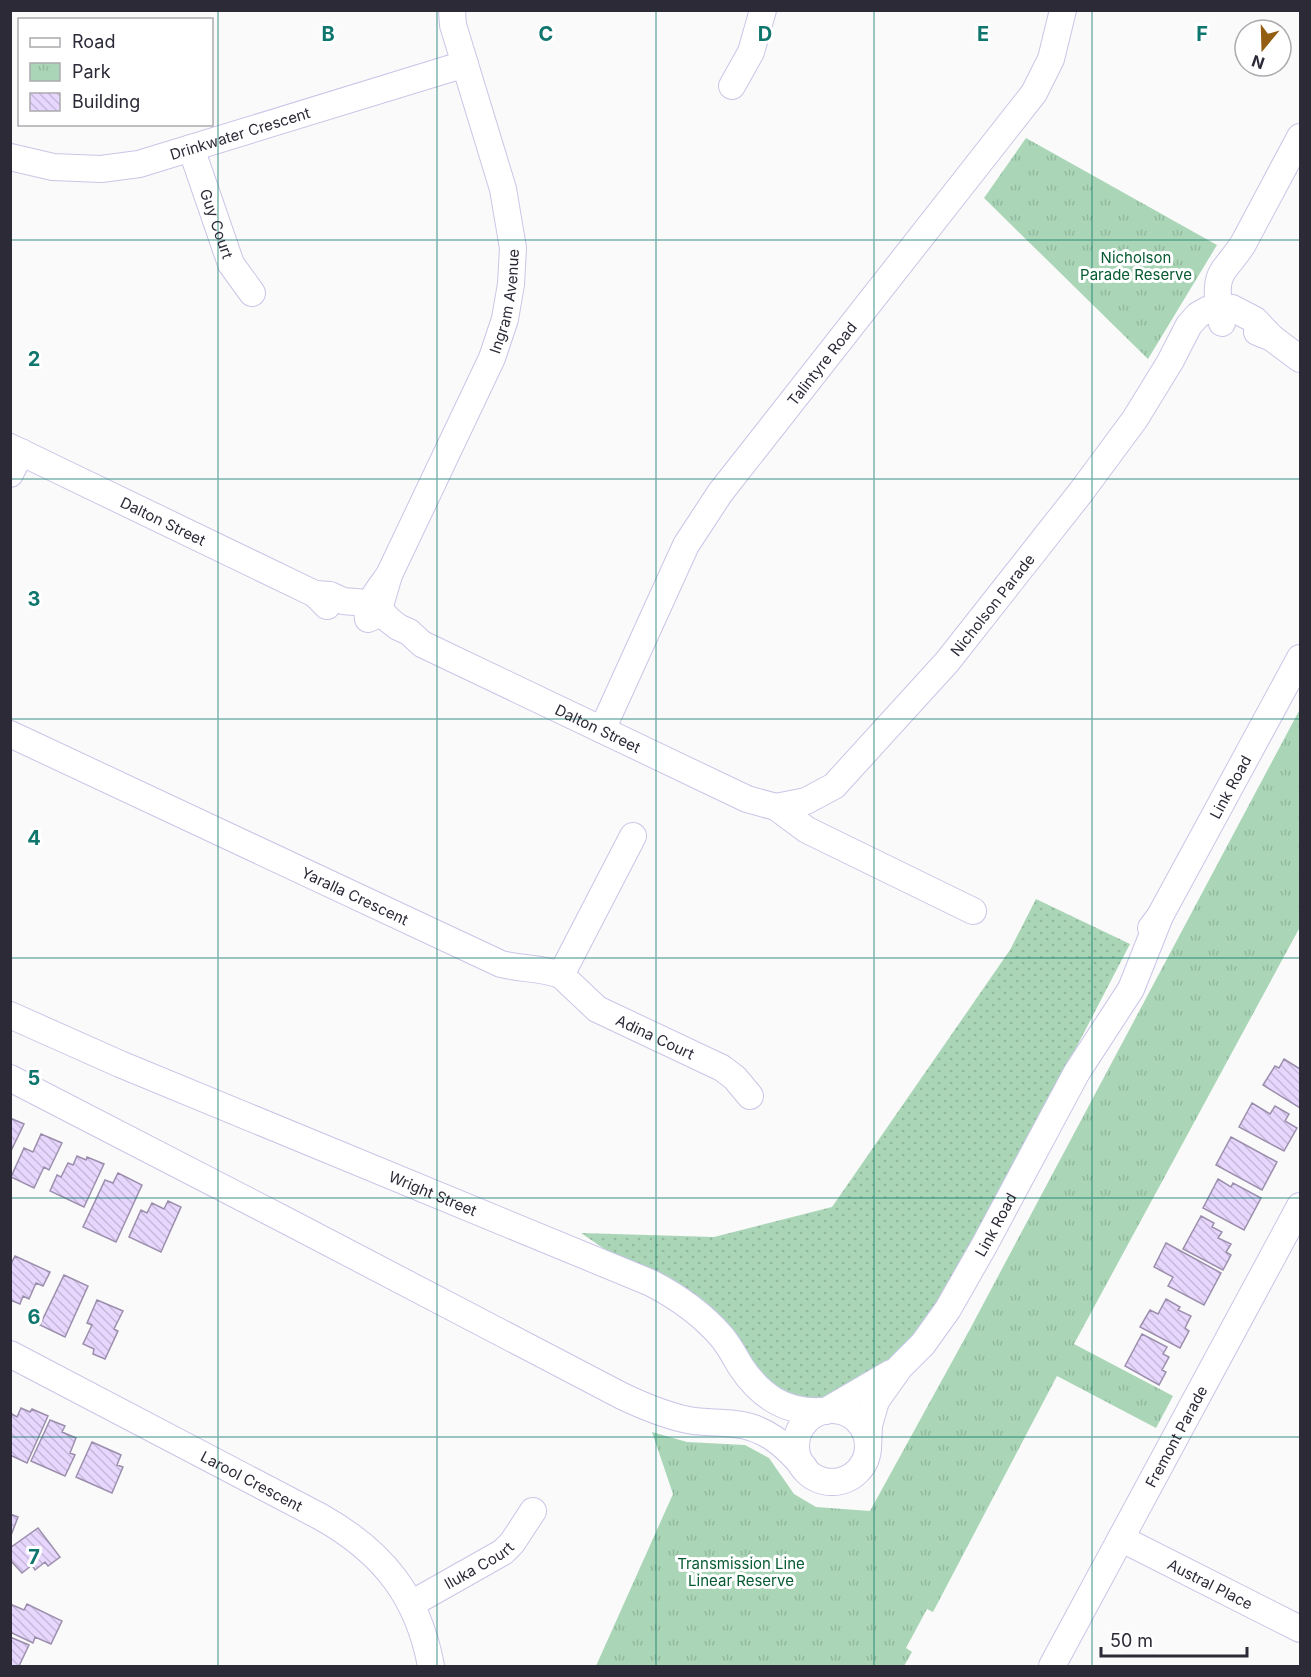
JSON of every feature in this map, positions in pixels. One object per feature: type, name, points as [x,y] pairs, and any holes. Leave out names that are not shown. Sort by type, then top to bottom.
[{"type":"street","name":"Ingram Avenue","points":[[372,611],[492,358],[505,319],[511,284],[513,248],[503,189],[453,25],[452,10]]},
{"type":"street","points":[[732,86],[751,52],[764,10]]},
{"type":"street","name":"Talintyre Road","points":[[602,730],[686,545],[720,493],[1034,93],[1051,59],[1063,10]]},
{"type":"street","name":"Drinkwater Crescent","points":[[10,157],[53,167],[102,170],[139,164],[465,64]]},
{"type":"street","points":[[1290,350],[1239,326],[1223,313],[1218,294],[1222,272],[1233,260],[1300,137]]},
{"type":"street","name":"Guy Court","points":[[191,148],[231,264],[252,293]]},
{"type":"street","name":"Nicholson Parade","points":[[777,807],[806,801],[834,786],[947,662],[1081,492],[1135,418],[1170,362],[1196,335],[1208,328],[1223,313]]},
{"type":"street","name":"Dalton Street","points":[[14,458],[315,594],[330,595],[372,611],[409,632],[422,644],[747,799],[777,807]]},
{"type":"street","name":"Link Road","points":[[868,1448],[869,1425],[879,1395],[900,1367],[923,1344],[948,1309],[1077,1072],[1131,989],[1160,916],[1300,658]]},
{"type":"street","name":"Yaralla Crescent","points":[[10,734],[501,964],[561,975]]},
{"type":"street","points":[[777,807],[807,830],[973,911]]},
{"type":"street","points":[[561,975],[633,836]]},
{"type":"street","name":"Adina Court","points":[[561,975],[597,1009],[722,1068],[735,1078],[750,1096]]},
{"type":"street","name":"Wright Street","points":[[10,1016],[120,1064],[651,1283],[678,1297],[702,1315],[723,1338],[752,1382],[768,1397],[794,1410],[824,1411]]},
{"type":"street","points":[[10,1078],[649,1409],[698,1422],[733,1423],[757,1429],[783,1445],[804,1467],[820,1479],[833,1481],[846,1479],[861,1466],[868,1448],[866,1435],[856,1419],[845,1413],[824,1411],[807,1420],[798,1435],[797,1452],[804,1467]]},
{"type":"street","name":"Fremont Parade","points":[[1052,1666],[1300,1206]]},
{"type":"street","name":"Larool Crescent","points":[[10,1354],[340,1528],[358,1540],[389,1570],[411,1604],[424,1634],[431,1666]]},
{"type":"street","name":"Link Road","points":[[824,1411],[852,1397],[900,1367]]},
{"type":"street","name":"Iluka Court","points":[[411,1604],[503,1552],[512,1543],[533,1511]]},
{"type":"street","name":"Austral Place","points":[[1122,1539],[1300,1629]]},
{"type":"green space","name":"Nicholson Parade Reserve","points":[[1026,138],[1217,245],[1148,359],[984,198]]},
{"type":"green space","name":"Transmission Line Linear Reserve","points":[[1300,709],[1300,927],[1074,1344],[1173,1396],[1156,1428],[1057,1376],[933,1612],[927,1609],[906,1648],[912,1652],[904,1666],[596,1666],[673,1494],[652,1432],[687,1442],[745,1445],[769,1458],[794,1494],[816,1507],[870,1511],[970,1329]]},
{"type":"green space","points":[[1036,899],[1130,944],[994,1206],[943,1296],[914,1336],[888,1362],[842,1393],[811,1403],[777,1388],[756,1367],[619,1259],[581,1233],[714,1237],[832,1207],[1010,950]]},
{"type":"building","points":[[1284,1059],[1300,1069],[1300,1108],[1263,1085],[1275,1066],[1279,1068]]},
{"type":"building","points":[[1252,1103],[1270,1114],[1275,1106],[1289,1114],[1285,1121],[1297,1128],[1284,1151],[1239,1127]]},
{"type":"building","points":[[10,1118],[24,1124],[10,1153]]},
{"type":"building","points":[[41,1134],[62,1143],[49,1170],[44,1167],[34,1188],[11,1177],[24,1148],[33,1152]]},
{"type":"building","points":[[1231,1137],[1277,1162],[1262,1190],[1216,1165]]},
{"type":"building","points":[[77,1156],[86,1160],[87,1157],[104,1164],[84,1207],[50,1191],[57,1175],[61,1177],[68,1163],[73,1165]]},
{"type":"building","points":[[118,1173],[142,1185],[116,1242],[83,1227],[105,1180],[113,1183]]},
{"type":"building","points":[[1218,1179],[1231,1187],[1233,1183],[1261,1198],[1244,1230],[1203,1208]]},
{"type":"building","points":[[168,1201],[181,1207],[161,1252],[129,1237],[141,1210],[147,1213],[152,1203],[164,1209]]},
{"type":"building","points":[[1201,1216],[1214,1223],[1212,1227],[1222,1232],[1218,1238],[1231,1244],[1226,1252],[1231,1255],[1223,1270],[1183,1249]]},
{"type":"building","points":[[1166,1243],[1221,1273],[1204,1305],[1168,1286],[1173,1277],[1154,1267]]},
{"type":"building","points":[[15,1256],[50,1272],[43,1286],[36,1283],[29,1299],[23,1296],[20,1304],[10,1300],[10,1266]]},
{"type":"building","points":[[64,1275],[88,1286],[65,1337],[40,1325]]},
{"type":"building","points":[[1166,1299],[1180,1307],[1178,1310],[1191,1316],[1185,1328],[1189,1331],[1180,1348],[1140,1327],[1150,1310],[1158,1314]]},
{"type":"building","points":[[97,1300],[123,1311],[114,1329],[118,1331],[105,1359],[93,1354],[94,1349],[83,1344],[92,1325],[87,1323]]},
{"type":"building","points":[[1142,1334],[1167,1347],[1163,1354],[1169,1357],[1162,1370],[1166,1372],[1159,1385],[1125,1366]]},
{"type":"building","points":[[21,1408],[30,1412],[32,1409],[48,1416],[27,1463],[10,1455],[10,1417],[12,1414],[17,1417]]},
{"type":"building","points":[[50,1420],[65,1426],[62,1432],[76,1438],[70,1453],[75,1455],[65,1476],[31,1461]]},
{"type":"building","points":[[92,1442],[121,1455],[117,1465],[123,1467],[112,1493],[76,1477]]},
{"type":"building","points":[[10,1514],[18,1517],[10,1538]]},
{"type":"building","points":[[38,1528],[60,1557],[48,1566],[45,1562],[35,1570],[32,1565],[22,1573],[10,1560],[10,1548]]},
{"type":"building","points":[[10,1604],[24,1610],[27,1604],[62,1621],[51,1644],[35,1637],[33,1643],[10,1632]]},
{"type":"building","points":[[10,1637],[29,1645],[19,1666],[10,1666]]}]
